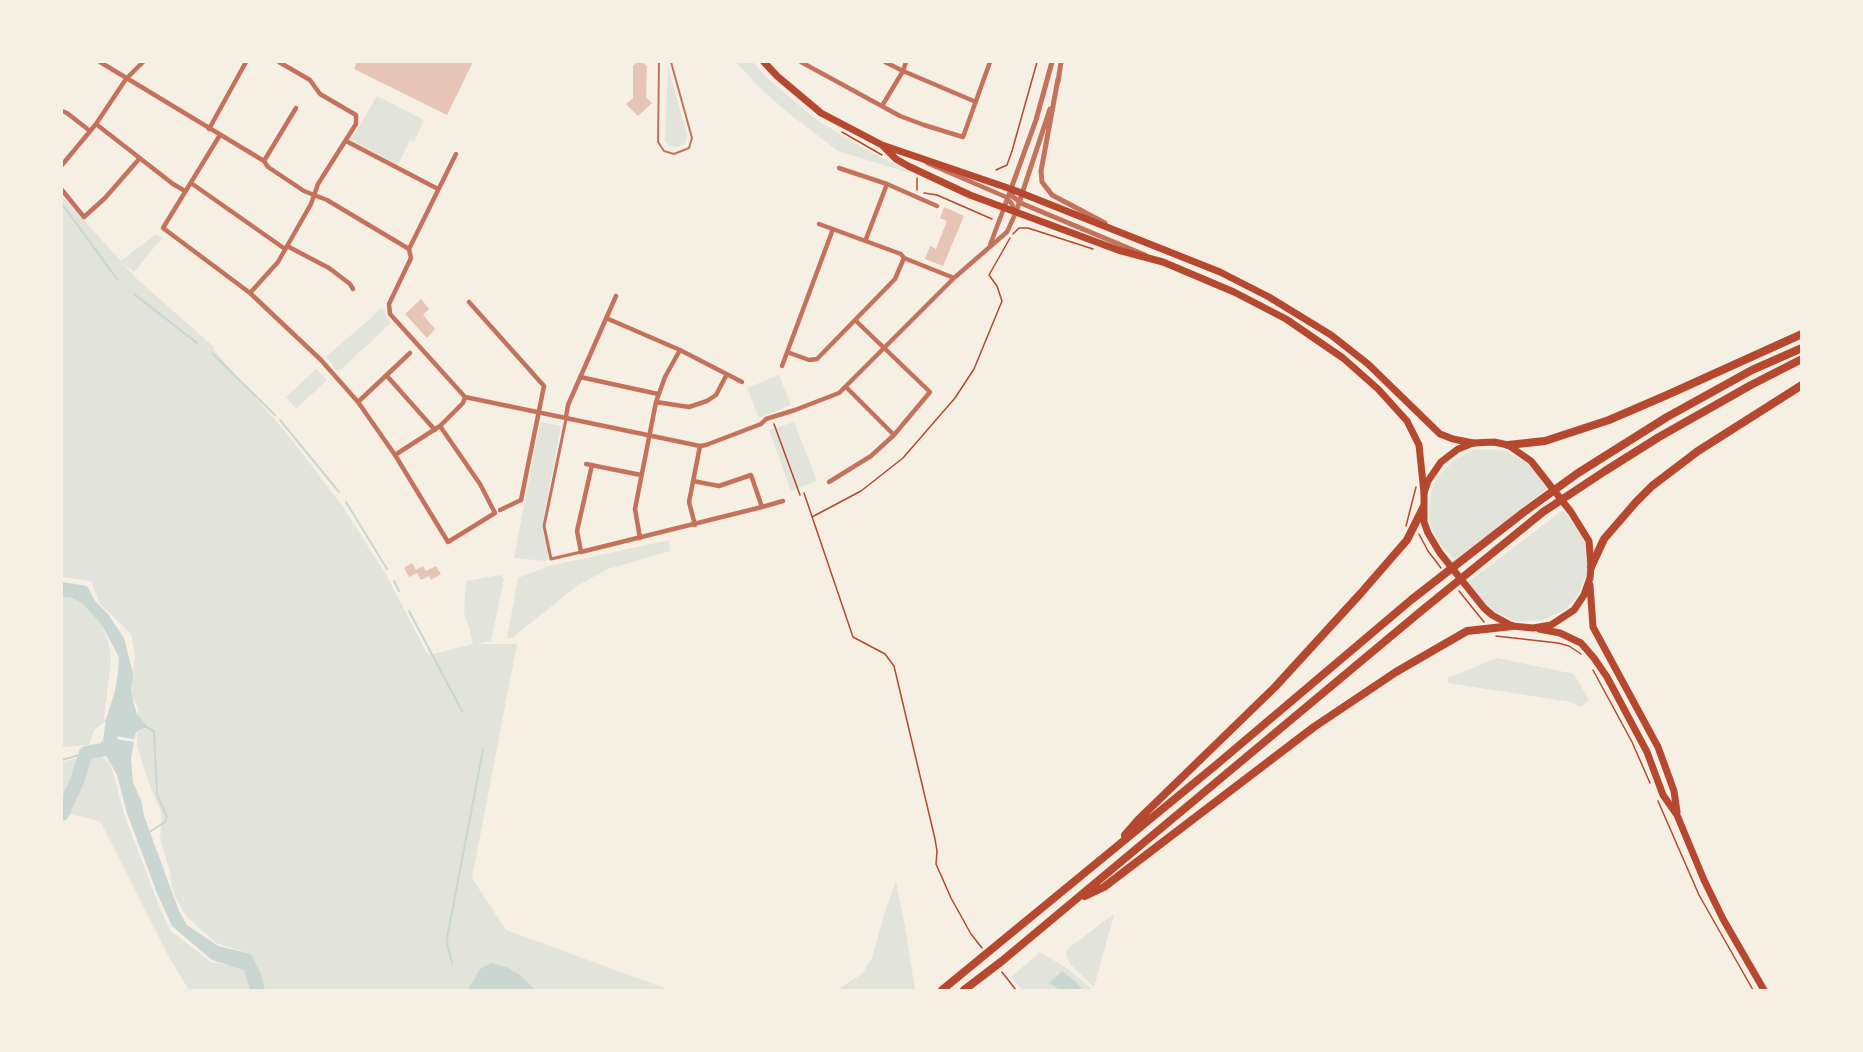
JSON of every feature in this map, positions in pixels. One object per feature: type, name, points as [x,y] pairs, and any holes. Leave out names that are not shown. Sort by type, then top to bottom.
[{"type":"highway","points":[[1508,445],[1545,441],[1609,420],[1802,334]]},
{"type":"highway","points":[[942,990],[1411,600],[1524,512],[1578,473],[1667,417],[1752,370],[1802,348]]},
{"type":"highway","points":[[964,990],[1543,512],[1659,437],[1750,385],[1802,360]]},
{"type":"highway","points":[[1591,567],[1604,539],[1635,502],[1652,486],[1698,451],[1802,385]]},
{"type":"highway","points":[[1110,852],[1138,820],[1275,687],[1397,552],[1414,529],[1423,508]]},
{"type":"highway","points":[[1075,900],[1104,887],[1314,728],[1387,678],[1467,631],[1512,626]]},
{"type":"main road","points":[[764,62],[821,113],[882,146],[896,159],[1014,214],[1118,250],[1163,262],[1233,292],[1286,319],[1343,358],[1378,389],[1407,421],[1415,434],[1422,458],[1423,508],[1428,533],[1440,553],[1492,615],[1512,626],[1533,628],[1572,638],[1581,643],[1594,658],[1635,727],[1664,795],[1677,815],[1723,919],[1764,990]]},
{"type":"main road","points":[[882,146],[903,151],[1022,193],[1248,285],[1311,321],[1368,364],[1440,434],[1473,443],[1494,442],[1508,445],[1531,461],[1571,512],[1589,541],[1593,627],[1658,747],[1674,792],[1677,815]]},
{"type":"main road","points":[[1424,493],[1433,472],[1441,462],[1458,449],[1473,443]]},
{"type":"main road","points":[[1533,628],[1559,621],[1574,610],[1584,595],[1590,578]]},
{"type":"street","points":[[100,62],[264,161],[268,167],[304,191],[327,200],[409,249]]},
{"type":"street","points":[[62,165],[96,124],[126,79],[143,62]]},
{"type":"street","points":[[209,129],[246,62]]},
{"type":"street","points":[[250,293],[278,262],[311,204],[318,184],[356,124],[356,115],[320,94],[310,80],[279,62]]},
{"type":"street","points":[[804,62],[882,106],[924,126],[963,137],[990,62]]},
{"type":"street","points":[[885,62],[976,102]]},
{"type":"street","points":[[882,106],[906,62]]},
{"type":"street","points":[[989,248],[1036,120],[1052,62]]},
{"type":"street","points":[[1061,62],[1041,171],[1044,186],[1056,198],[1126,234]]},
{"type":"street","points":[[456,154],[409,249],[411,258],[389,304],[390,314],[465,398],[700,446],[760,424],[771,417],[835,396],[954,278],[1010,229],[1045,127],[1058,79]]},
{"type":"street","points":[[264,161],[296,108]]},
{"type":"street","points":[[62,111],[90,131]]},
{"type":"street","points":[[96,124],[185,191]]},
{"type":"street","points":[[220,135],[163,228],[250,293],[321,360],[357,402],[395,455],[448,542],[495,513],[480,484],[440,426]]},
{"type":"street","points":[[346,141],[438,189]]},
{"type":"street","points":[[903,151],[1008,198],[1014,214]]},
{"type":"street","points":[[62,190],[84,217],[105,198],[140,158]]},
{"type":"street","points":[[839,168],[887,184],[938,206]]},
{"type":"street","points":[[191,183],[286,247],[329,268],[350,284],[352,290]]},
{"type":"street","points":[[866,239],[887,184]]},
{"type":"street","points":[[1011,189],[1013,197],[1019,201],[1163,262]]},
{"type":"street","points":[[819,224],[866,239],[901,254],[904,258],[954,278]]},
{"type":"street","points":[[782,366],[832,229]]},
{"type":"street","points":[[787,352],[809,360],[817,359],[895,279],[904,258]]},
{"type":"street","points":[[616,296],[568,405],[544,526],[551,559],[695,525],[783,501]]},
{"type":"street","points":[[469,302],[543,386],[521,500],[500,510]]},
{"type":"street","points":[[606,318],[680,350],[742,382]]},
{"type":"street","points":[[829,482],[871,456],[894,435],[930,393],[855,320]]},
{"type":"street","points":[[640,538],[635,516],[658,394],[680,350]]},
{"type":"street","points":[[357,402],[410,353]]},
{"type":"street","points":[[657,402],[689,407],[707,401],[716,395],[727,374]]},
{"type":"street","points":[[387,376],[435,430]]},
{"type":"street","points":[[580,377],[658,394]]},
{"type":"street","points":[[846,387],[894,435]]},
{"type":"street","points":[[395,455],[440,426],[463,403],[465,398]]},
{"type":"street","points":[[695,525],[689,502],[700,446]]},
{"type":"street","points":[[581,552],[577,531],[589,465],[641,475]]},
{"type":"street","points":[[693,481],[719,486],[752,475],[762,507]]},
{"type":"lane","points":[[660,62],[658,142],[664,151],[674,154],[689,148],[692,138],[671,62]]},
{"type":"path","points":[[996,170],[1007,165],[1012,152],[1037,62]]},
{"type":"path","points":[[926,193],[980,212],[991,217],[993,222]]},
{"type":"path","points":[[812,517],[861,491],[903,458],[955,398],[974,369],[1002,301],[997,286],[989,275],[1012,235],[1019,228],[1028,228],[1100,250]]},
{"type":"path","points":[[771,417],[800,495]]},
{"type":"path","points":[[1417,481],[1405,524],[1419,533],[1428,551],[1437,562]]},
{"type":"path","points":[[804,493],[853,638],[885,654],[894,666],[935,839],[936,864],[971,934]]},
{"type":"path","points":[[1463,597],[1483,620],[1483,628]]},
{"type":"path","points":[[1493,636],[1558,643],[1569,646],[1587,659]]},
{"type":"path","points":[[1593,670],[1632,742],[1654,792]]},
{"type":"path","points":[[1659,802],[1699,895],[1753,990]]},
{"type":"shaded area","points":[[736,62],[753,62],[767,78],[818,121],[913,174],[838,151],[787,112]]},
{"type":"shaded area","points":[[668,66],[687,135],[685,144],[678,147],[670,146],[665,141]]},
{"type":"shaded area","points":[[377,96],[424,120],[414,142],[410,140],[398,165],[351,140]]},
{"type":"shaded area","points":[[62,196],[121,261],[156,234],[162,238],[134,272],[122,263],[214,347],[213,349],[289,436],[343,507],[385,573],[428,655],[473,644],[464,614],[466,581],[501,575],[504,579],[491,641],[478,644],[517,644],[472,878],[506,930],[670,990],[265,990],[261,974],[251,954],[216,943],[186,916],[174,894],[160,839],[162,815],[137,745],[138,708],[132,697],[131,682],[135,656],[131,634],[100,604],[91,581],[62,577]]},
{"type":"shaded area","points":[[382,308],[391,323],[338,372],[326,357]]},
{"type":"shaded area","points":[[316,369],[327,380],[296,409],[286,397]]},
{"type":"shaded area","points":[[779,375],[791,405],[759,418],[747,388]]},
{"type":"shaded area","points":[[540,422],[561,426],[542,527],[550,559],[545,561],[514,558]]},
{"type":"shaded area","points":[[794,422],[817,481],[791,491],[769,430]]},
{"type":"shaded area","points":[[1474,450],[1504,451],[1525,461],[1548,488],[1455,560],[1438,541],[1431,526],[1429,509],[1431,493],[1437,477],[1454,460]]},
{"type":"shaded area","points":[[1563,510],[1581,533],[1587,549],[1587,574],[1577,597],[1566,609],[1543,620],[1518,622],[1495,612],[1482,601],[1468,582]]},
{"type":"shaded area","points":[[669,540],[670,551],[608,569],[577,586],[512,638],[507,638],[518,578],[549,566]]},
{"type":"shaded area","points":[[62,582],[87,586],[95,601],[108,614],[124,638],[133,673],[131,690],[134,705],[137,714],[147,726],[136,732],[134,739],[115,736],[116,729],[112,732],[105,722],[115,691],[119,657],[101,624],[82,603],[70,597],[62,597]]},
{"type":"shaded area","points":[[62,597],[70,597],[82,603],[101,624],[109,644],[111,661],[105,722],[94,730],[89,745],[62,747]]},
{"type":"shaded area","points":[[1497,658],[1574,674],[1589,700],[1581,707],[1571,702],[1448,683],[1448,678]]},
{"type":"shaded area","points":[[115,739],[134,742],[131,759],[133,783],[179,911],[187,925],[218,946],[251,954],[261,974],[265,990],[250,990],[244,970],[212,960],[172,926],[127,813],[117,775],[103,750],[101,741],[114,742]]},
{"type":"shaded area","points":[[89,755],[101,756],[111,765],[124,814],[161,911],[171,931],[211,962],[244,970],[250,990],[189,990],[170,959],[100,821],[62,812],[62,762]]},
{"type":"shaded area","points":[[896,882],[915,990],[837,990],[862,974],[872,958]]},
{"type":"shaded area","points":[[1114,914],[1094,987],[1071,965],[1066,956],[1067,949]]},
{"type":"shaded area","points":[[1040,952],[1065,967],[1093,990],[1022,990],[1011,977]]},
{"type":"shaded area","points":[[491,963],[506,967],[520,975],[535,990],[468,990],[480,969]]},
{"type":"shaded area","points":[[1062,971],[1083,990],[1060,990],[1049,983]]},
{"type":"building","points":[[357,62],[473,62],[447,115],[354,69]]},
{"type":"building","points":[[637,62],[642,62],[647,66],[646,97],[652,103],[638,116],[626,104],[633,98],[633,66]]},
{"type":"building","points":[[944,207],[964,216],[943,266],[925,259],[930,246],[936,249],[947,221],[940,218]]},
{"type":"building","points":[[421,299],[429,309],[423,315],[435,329],[427,338],[405,314]]},
{"type":"building","points":[[412,563],[416,570],[423,566],[426,571],[436,566],[441,574],[431,580],[429,576],[421,580],[417,573],[409,577],[404,568]]},
{"type":"waterway","points":[[62,204],[117,279]]},
{"type":"waterway","points":[[134,294],[197,343]]},
{"type":"waterway","points":[[213,354],[275,415]]},
{"type":"waterway","points":[[280,420],[339,492]]},
{"type":"waterway","points":[[346,502],[387,569]]},
{"type":"waterway","points":[[394,581],[399,591]]},
{"type":"waterway","points":[[409,611],[462,711]]},
{"type":"waterway","points":[[115,758],[110,741],[112,727],[119,717]]},
{"type":"waterway","points":[[144,726],[154,731],[157,794],[167,817],[165,822],[148,833]]},
{"type":"waterway","points":[[62,814],[77,781],[86,753],[111,748]]},
{"type":"waterway","points":[[452,963],[447,943],[448,933],[483,750]]},
{"type":"waterway","points":[[62,760],[86,753]]}]
